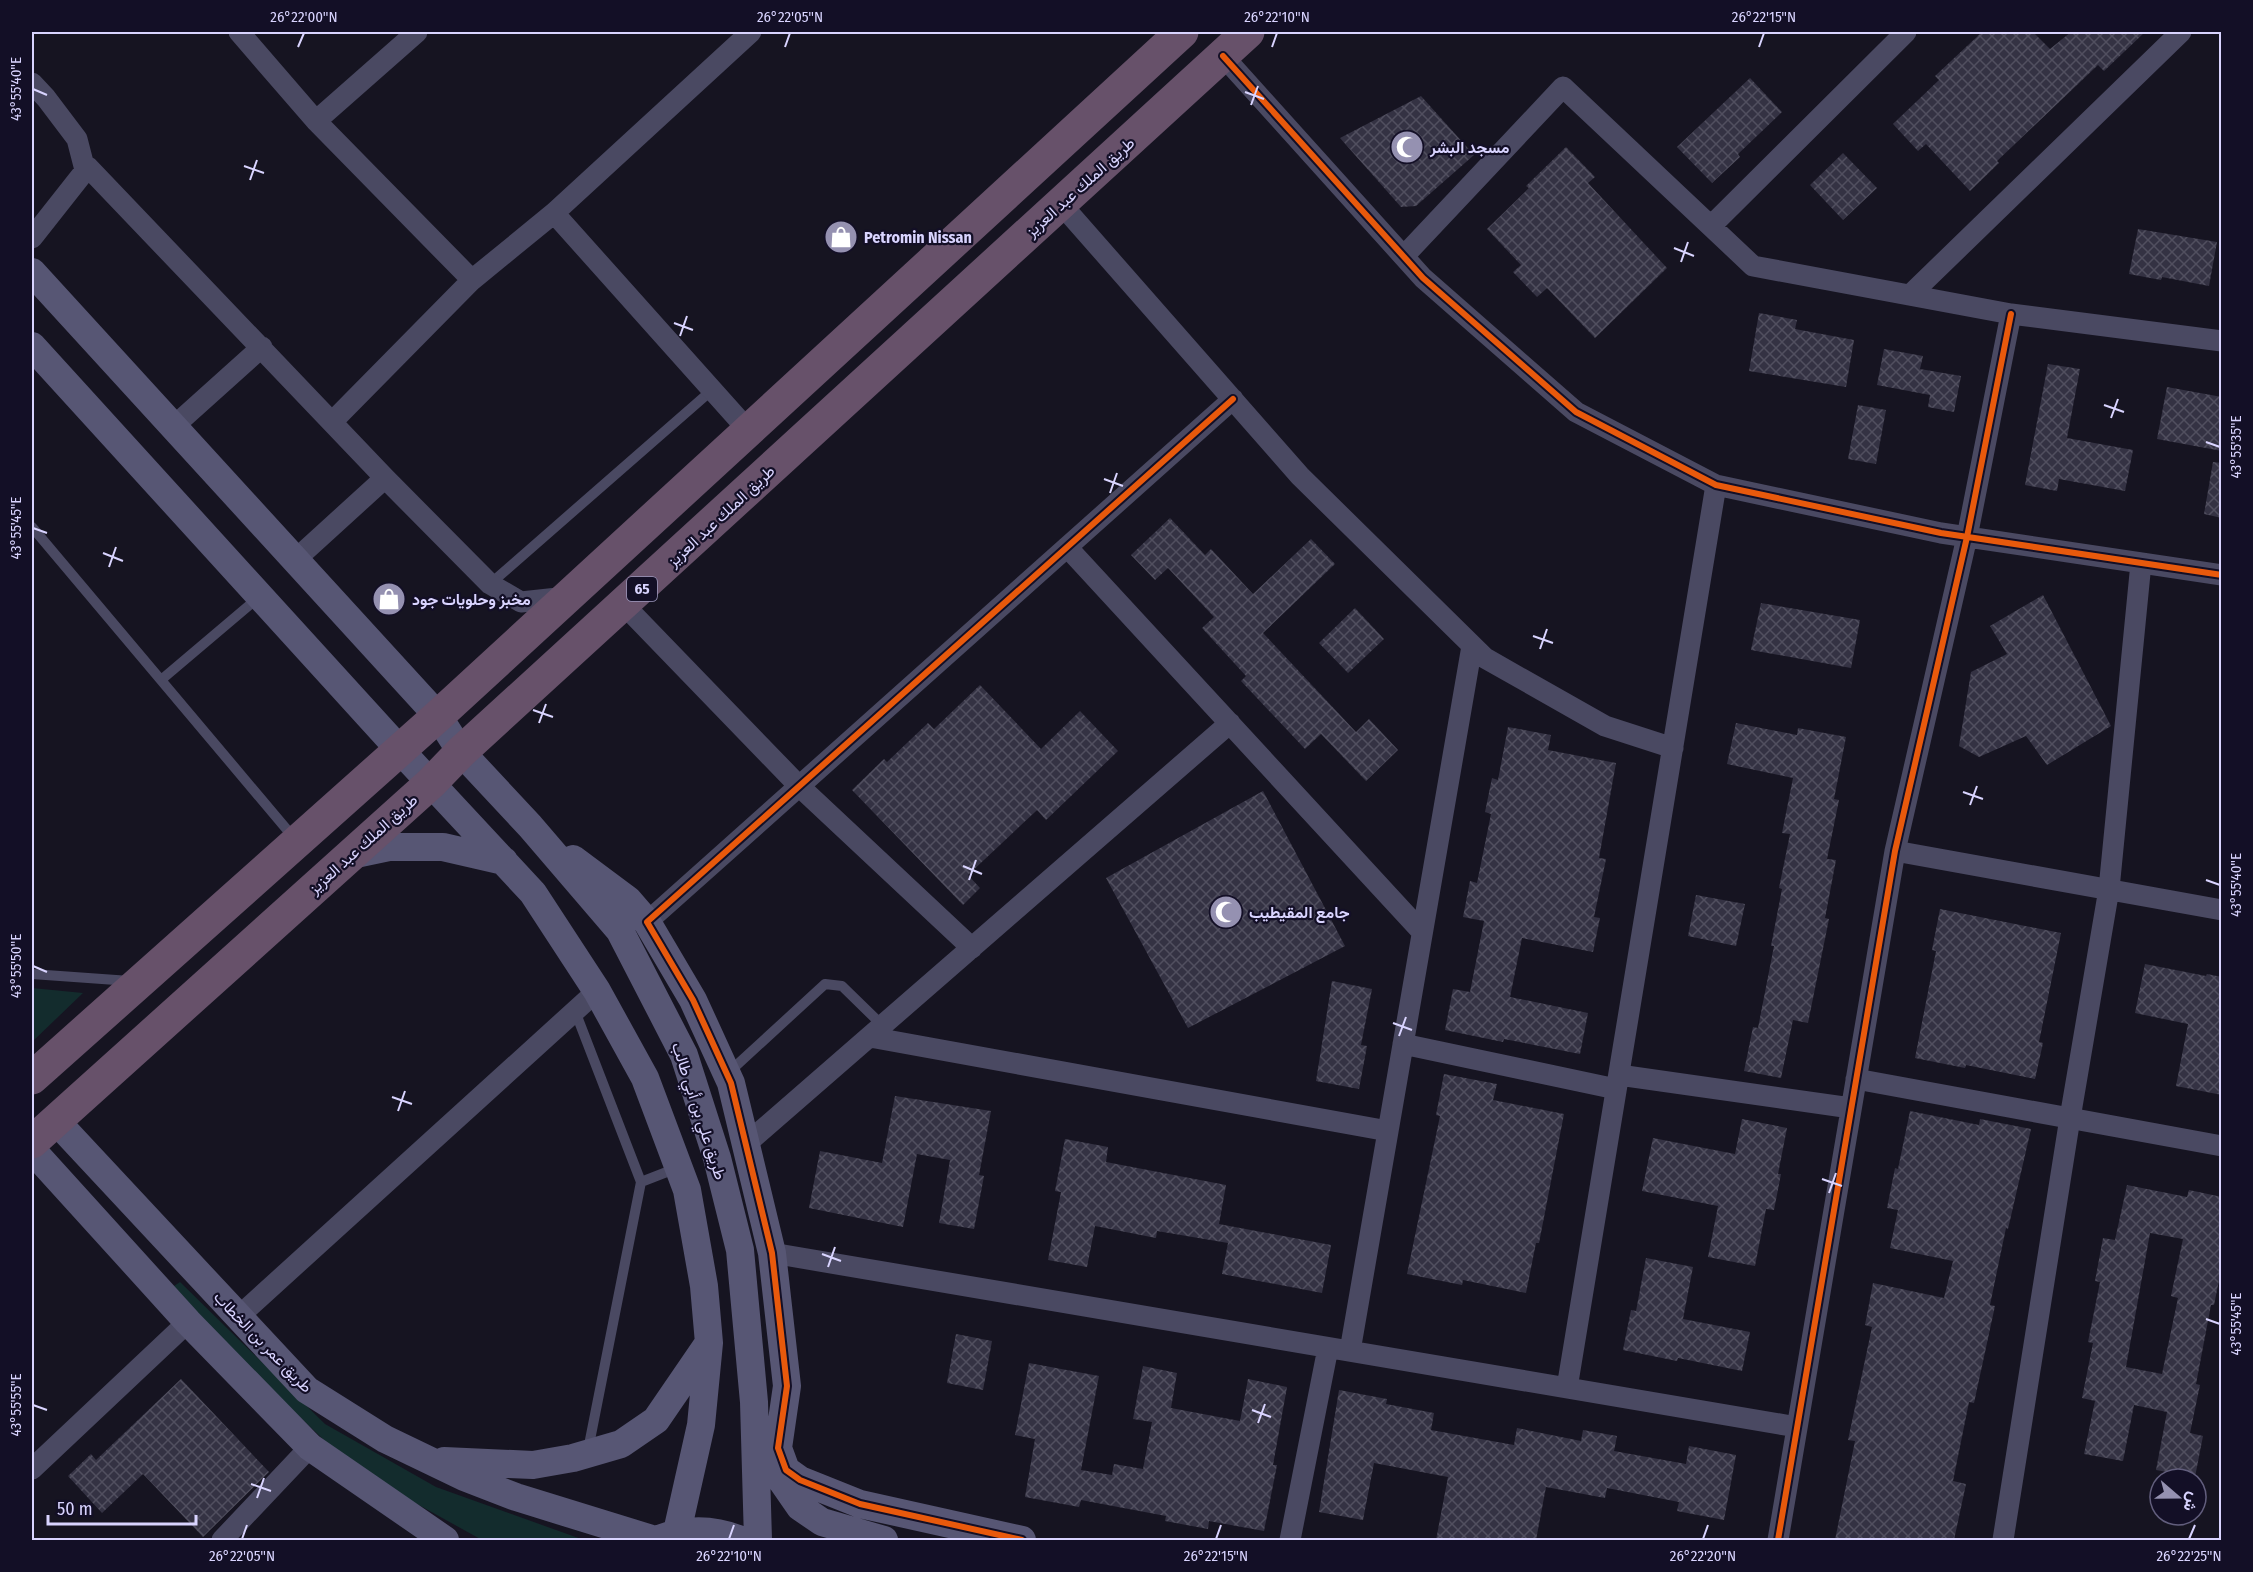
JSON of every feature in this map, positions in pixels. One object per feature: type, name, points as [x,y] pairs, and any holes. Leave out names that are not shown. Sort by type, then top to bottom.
[{"type":"highway","points":[[32,1078],[438,716],[1182,32]]},
{"type":"highway","name":"طريق الملك عبد العزيز","points":[[32,1142],[431,783],[461,752],[1248,32]]},
{"type":"main road","name":"طريق علي بن أبي طالب","points":[[32,272],[438,716],[461,752],[530,826],[620,931],[684,1055],[717,1158],[740,1250],[754,1402],[758,1540]]},
{"type":"main road","points":[[37,356],[533,893],[597,991],[645,1078],[687,1190],[704,1286],[709,1343],[701,1425],[662,1538]]},
{"type":"main road","points":[[530,826],[628,900],[647,921],[685,985],[731,1083],[772,1253],[787,1386],[778,1448]]},
{"type":"main road","points":[[351,855],[389,847],[443,848],[504,861]]},
{"type":"main road","points":[[684,1055],[685,985]]},
{"type":"main road","name":"طريق عمر بن الخطاب","points":[[56,1121],[307,1390],[385,1439],[464,1477],[516,1497],[662,1538],[698,1530],[720,1533],[741,1540]]},
{"type":"main road","points":[[32,1150],[188,1322],[310,1447],[445,1540]]},
{"type":"main road","points":[[740,1250],[766,1337],[778,1448],[786,1470],[800,1480],[860,1504],[1022,1540]]},
{"type":"main road","points":[[431,1461],[532,1465],[587,1454],[621,1444],[656,1420],[709,1343]]},
{"type":"main road","points":[[754,1402],[768,1462],[800,1507],[822,1522],[884,1540]]},
{"type":"street","points":[[239,32],[316,121],[472,280]]},
{"type":"street","points":[[316,121],[417,32]]},
{"type":"street","points":[[332,422],[472,280],[554,213],[751,32]]},
{"type":"street","points":[[1711,226],[1906,32]]},
{"type":"street","points":[[1910,295],[2181,32]]},
{"type":"street","points":[[1224,56],[1423,278],[1576,412],[1716,485],[1967,537],[2222,575]]},
{"type":"street","points":[[32,83],[77,139],[85,170]]},
{"type":"street","points":[[1404,256],[1563,87],[1753,266],[2011,314],[2222,341]]},
{"type":"street","points":[[32,238],[88,167],[385,478],[490,584],[521,602],[568,597]]},
{"type":"street","points":[[1061,204],[1300,476],[1485,658],[1605,726],[1673,748]]},
{"type":"street","points":[[554,213],[748,430]]},
{"type":"street","points":[[1778,1540],[1895,851],[1967,537],[2011,314]]},
{"type":"street","points":[[173,427],[262,347]]},
{"type":"street","points":[[647,921],[1233,399]]},
{"type":"street","points":[[295,560],[385,478]]},
{"type":"street","points":[[1567,1388],[1716,485]]},
{"type":"street","points":[[1067,547],[1422,932]]},
{"type":"street","points":[[2003,1540],[2109,889],[2141,563]]},
{"type":"street","points":[[624,605],[799,786],[972,948]]},
{"type":"street","points":[[1350,1351],[1472,646]]},
{"type":"street","points":[[746,1144],[1230,723]]},
{"type":"street","points":[[1895,851],[2222,910]]},
{"type":"street","points":[[238,1317],[597,991]]},
{"type":"street","points":[[876,1031],[1388,1131]]},
{"type":"street","points":[[1403,1044],[1618,1082],[1851,1108]]},
{"type":"street","points":[[1856,1079],[2222,1146]]},
{"type":"street","points":[[772,1253],[1797,1426]]},
{"type":"street","points":[[32,1469],[188,1322]]},
{"type":"street","points":[[1290,1540],[1328,1348]]},
{"type":"street","points":[[222,1540],[310,1447]]},
{"type":"lane","points":[[490,584],[712,390]]},
{"type":"lane","points":[[32,527],[297,841]]},
{"type":"lane","points":[[161,680],[260,596]]},
{"type":"lane","points":[[32,974],[139,982]]},
{"type":"lane","points":[[727,1074],[825,984],[842,986],[876,1031]]},
{"type":"lane","points":[[575,1011],[641,1182],[587,1454]]},
{"type":"lane","points":[[641,1182],[678,1167]]},
{"type":"green space","points":[[32,988],[83,993],[32,1042]]},
{"type":"green space","points":[[180,1282],[325,1424],[436,1487],[584,1540],[482,1540],[381,1484],[346,1461],[237,1357],[174,1286]]},
{"type":"building","points":[[1982,32],[2033,32],[2050,49],[2071,32],[2145,32],[2104,71],[2098,65],[1997,161],[1999,163],[1970,191],[1926,144],[1918,151],[1893,124],[1939,80],[1935,76]]},
{"type":"building","points":[[1750,78],[1782,112],[1738,154],[1740,157],[1712,183],[1677,147]]},
{"type":"building","name":"مسجد البشر","points":[[1421,96],[1474,155],[1416,206],[1401,207],[1340,138]]},
{"type":"building","points":[[1566,147],[1595,177],[1588,183],[1667,268],[1595,338],[1547,288],[1537,297],[1513,272],[1521,265],[1487,229],[1529,188],[1526,186]]},
{"type":"building","points":[[1843,153],[1877,188],[1843,220],[1810,185]]},
{"type":"building","points":[[2138,229],[2217,242],[2209,286],[2162,277],[2161,280],[2129,274]]},
{"type":"building","points":[[1759,313],[1797,320],[1795,329],[1854,340],[1846,387],[1749,371]]},
{"type":"building","points":[[1884,349],[1923,356],[1920,369],[1961,376],[1954,412],[1928,407],[1930,395],[1877,385]]},
{"type":"building","points":[[2048,364],[2080,369],[2067,438],[2133,450],[2125,491],[2059,479],[2057,491],[2025,485]]},
{"type":"building","points":[[2167,387],[2222,397],[2222,451],[2157,439]]},
{"type":"building","points":[[1858,405],[1886,410],[1876,464],[1848,459]]},
{"type":"building","points":[[2213,462],[2222,463],[2222,518],[2204,514]]},
{"type":"building","points":[[1170,518],[1205,555],[1211,549],[1253,594],[1311,539],[1335,564],[1263,633],[1356,732],[1369,719],[1398,750],[1366,781],[1321,734],[1305,749],[1241,681],[1246,676],[1202,628],[1214,617],[1168,568],[1155,580],[1131,555]]},
{"type":"building","points":[[2043,595],[2111,726],[2047,765],[2026,736],[1979,757],[1959,746],[1971,672],[2007,654],[1990,626]]},
{"type":"building","points":[[1761,603],[1860,620],[1851,668],[1751,650]]},
{"type":"building","points":[[1355,608],[1384,639],[1348,673],[1319,643]]},
{"type":"building","points":[[980,685],[1041,749],[1080,711],[1118,751],[1046,820],[1037,810],[968,875],[980,888],[963,905],[852,790],[884,759],[887,762],[928,723],[934,729]]},
{"type":"building","points":[[1736,723],[1797,735],[1798,728],[1846,737],[1834,799],[1839,800],[1827,859],[1836,860],[1825,918],[1829,919],[1808,1023],[1793,1020],[1781,1078],[1744,1071],[1753,1027],[1758,1028],[1774,946],[1771,946],[1782,889],[1779,888],[1790,834],[1782,833],[1793,778],[1727,764]]},
{"type":"building","points":[[1508,727],[1551,735],[1548,750],[1616,763],[1599,858],[1606,859],[1594,917],[1600,918],[1593,952],[1522,938],[1510,997],[1588,1013],[1580,1054],[1445,1030],[1453,989],[1470,992],[1484,921],[1463,917],[1470,881],[1477,883],[1491,814],[1485,812],[1492,778],[1498,780]]},
{"type":"building","name":"جامع المقيطيب","points":[[1263,791],[1345,946],[1188,1028],[1106,878]]},
{"type":"building","points":[[1696,895],[1745,904],[1736,946],[1688,936]]},
{"type":"building","points":[[1940,909],[2061,933],[2039,1042],[2043,1043],[2035,1079],[1966,1065],[1965,1068],[1915,1058],[1936,951],[1932,950]]},
{"type":"building","points":[[2145,964],[2222,977],[2222,1095],[2176,1086],[2188,1024],[2135,1013]]},
{"type":"building","points":[[1332,981],[1372,989],[1361,1045],[1367,1046],[1359,1089],[1316,1081]]},
{"type":"building","points":[[1444,1074],[1497,1084],[1493,1100],[1564,1114],[1539,1243],[1536,1243],[1526,1293],[1463,1280],[1462,1285],[1407,1274],[1440,1116],[1436,1115]]},
{"type":"building","points":[[895,1096],[991,1111],[979,1175],[984,1176],[974,1229],[939,1223],[950,1160],[917,1154],[903,1227],[809,1208],[820,1151],[882,1163]]},
{"type":"building","points":[[1910,1111],[1979,1125],[1980,1119],[2031,1129],[2008,1229],[2006,1228],[1990,1305],[1995,1306],[1974,1403],[1969,1402],[1953,1481],[1966,1484],[1954,1540],[1835,1540],[1855,1441],[1848,1440],[1872,1327],[1865,1325],[1873,1283],[1944,1298],[1953,1261],[1890,1248],[1898,1210],[1887,1208]]},
{"type":"building","points":[[1742,1119],[1787,1128],[1774,1210],[1766,1209],[1755,1266],[1708,1257],[1718,1206],[1642,1191],[1653,1138],[1735,1154]]},
{"type":"building","points":[[1065,1139],[1108,1147],[1106,1162],[1226,1185],[1219,1224],[1331,1245],[1322,1293],[1222,1274],[1228,1243],[1157,1231],[1156,1238],[1095,1226],[1087,1267],[1048,1260],[1061,1192],[1055,1191]]},
{"type":"building","points":[[2127,1185],[2187,1197],[2189,1190],[2222,1197],[2222,1266],[2214,1305],[2211,1305],[2196,1384],[2200,1385],[2190,1433],[2203,1436],[2197,1467],[2157,1467],[2167,1412],[2134,1405],[2123,1461],[2084,1454],[2095,1401],[2082,1398],[2093,1343],[2088,1342],[2100,1282],[2095,1281],[2103,1238],[2115,1240]],"holes":[[[2150,1233],[2183,1239],[2171,1296],[2178,1298],[2162,1374],[2126,1367]]]},
{"type":"building","points":[[1646,1258],[1693,1267],[1683,1319],[1750,1332],[1742,1371],[1623,1350],[1631,1310],[1636,1311]]},
{"type":"building","points":[[956,1334],[992,1341],[983,1390],[947,1383]]},
{"type":"building","points":[[1029,1363],[1099,1376],[1081,1470],[1112,1475],[1114,1464],[1143,1469],[1152,1422],[1133,1419],[1143,1366],[1177,1373],[1171,1408],[1240,1421],[1248,1379],[1287,1387],[1273,1465],[1277,1465],[1264,1531],[1209,1521],[1208,1529],[1165,1521],[1166,1516],[1081,1500],[1079,1507],[1025,1497],[1035,1439],[1015,1435]]},
{"type":"building","points":[[181,1379],[269,1472],[203,1537],[143,1474],[102,1513],[68,1476],[91,1454],[96,1460]]},
{"type":"building","points":[[1339,1390],[1387,1399],[1386,1404],[1434,1413],[1431,1430],[1514,1445],[1517,1428],[1581,1441],[1583,1430],[1617,1436],[1614,1451],[1686,1464],[1689,1446],[1736,1455],[1724,1520],[1677,1511],[1679,1502],[1607,1488],[1605,1498],[1546,1487],[1536,1540],[1436,1540],[1448,1477],[1374,1463],[1363,1520],[1319,1512]]},
{"type":"cycle path","points":[[1223,56],[1423,278],[1576,412],[1716,485],[1941,533],[2222,575]]},
{"type":"cycle path","points":[[1778,1540],[1895,851],[1967,537],[2011,314]]},
{"type":"cycle path","points":[[1022,1540],[860,1504],[800,1480],[786,1470],[778,1448],[787,1386],[772,1253],[731,1083],[693,1000],[647,922],[1233,399]]},
{"type":"place","name":"مسجد البشر","points":[[1407,147]]},
{"type":"place","name":"Petromin Nissan","points":[[841,237]]},
{"type":"place","name":"مخبز وحلويات جود","points":[[389,599]]},
{"type":"place","name":"جامع المقيطيب","points":[[1226,912]]}]
